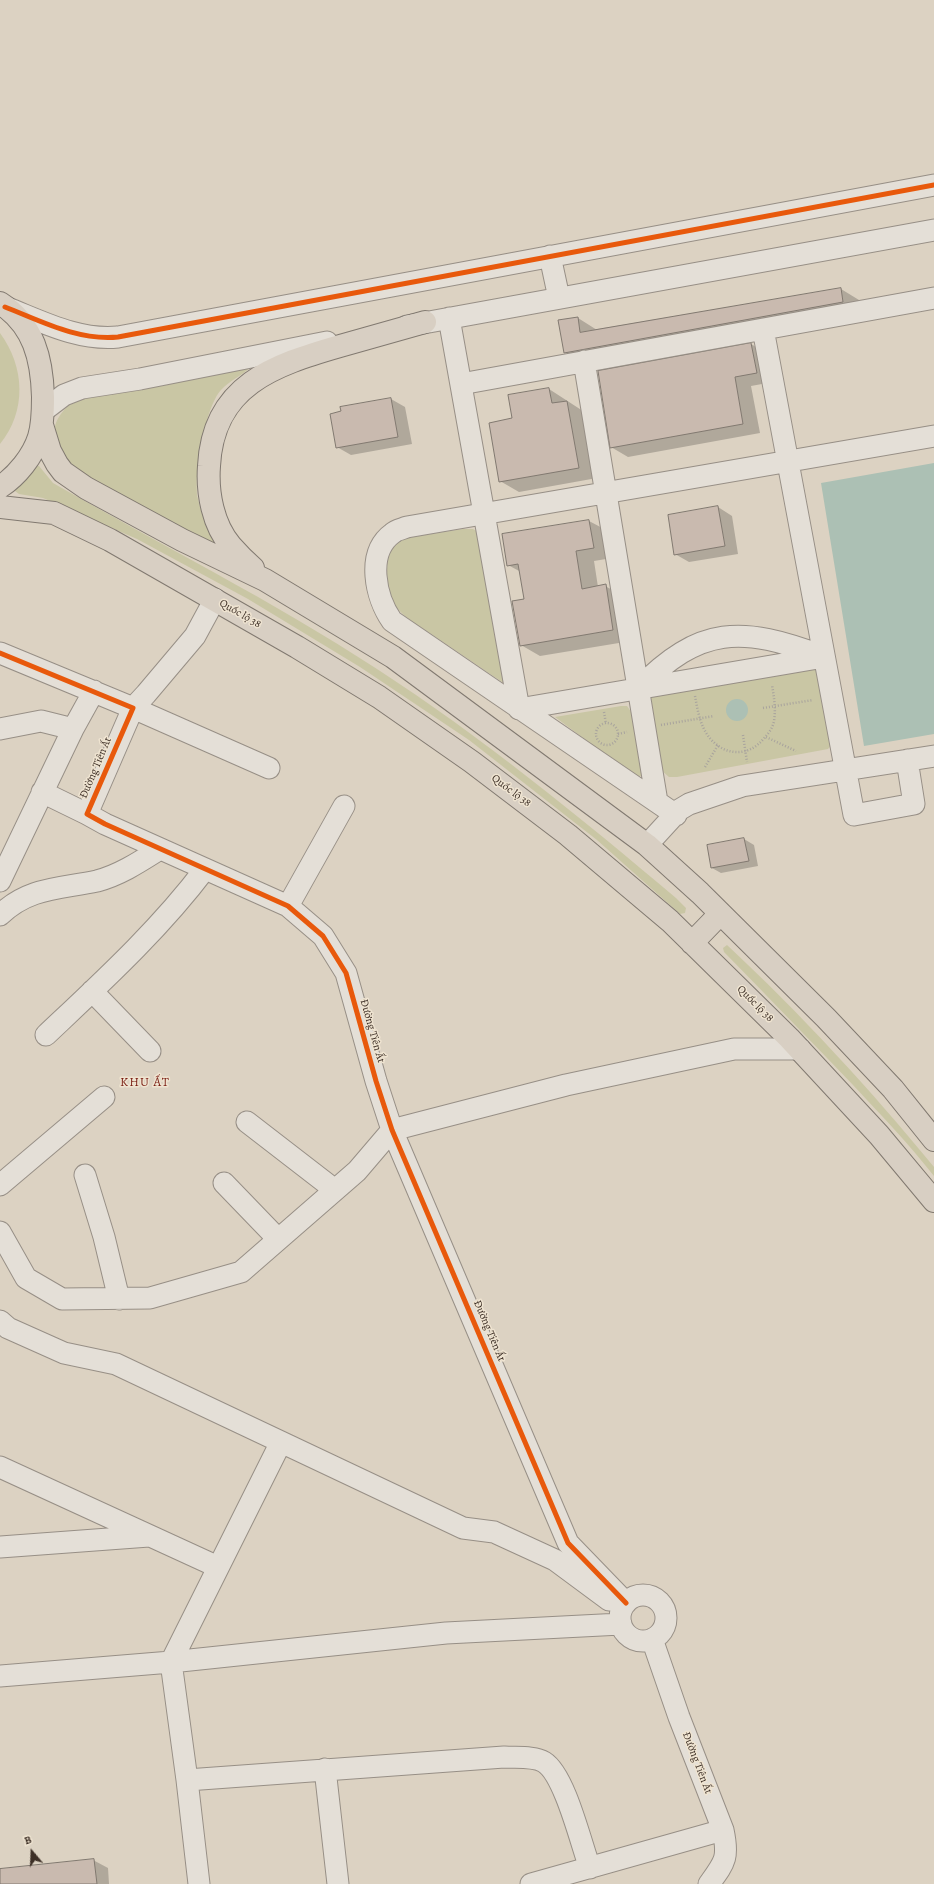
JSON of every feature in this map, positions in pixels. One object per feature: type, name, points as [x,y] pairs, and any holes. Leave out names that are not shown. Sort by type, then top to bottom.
[{"type":"highway","points":[[0,487],[12,478],[29,457],[37,441],[42,418],[42,372],[38,352],[27,331],[3,305]]},
{"type":"highway","points":[[265,580],[230,546],[218,523],[213,508],[208,481],[209,460],[215,430],[221,416],[231,402],[246,388],[261,376],[284,363],[425,322]]},
{"type":"highway","points":[[42,418],[50,451],[57,464],[64,472],[86,488],[182,540],[265,580],[393,657],[647,845],[720,914],[863,1056],[934,1140]]},
{"type":"highway","name":"Quốc lộ 38","points":[[0,507],[32,509],[61,516],[110,540],[215,599],[379,697],[433,734],[568,835],[635,891],[692,943],[800,1049],[879,1135],[934,1201]]},
{"type":"highway","points":[[692,943],[720,914]]},
{"type":"street","points":[[3,305],[66,331],[97,337],[118,337],[934,185]]},
{"type":"street","points":[[42,418],[64,395],[82,388],[140,379],[425,322],[934,230]]},
{"type":"street","points":[[550,256],[559,298]]},
{"type":"street","points":[[461,384],[934,298]]},
{"type":"street","points":[[449,318],[519,709]]},
{"type":"street","points":[[763,329],[854,815],[914,804],[907,760]]},
{"type":"street","points":[[584,361],[657,802]]},
{"type":"street","points":[[676,815],[392,621],[384,609],[378,594],[376,579],[377,558],[383,544],[392,534],[407,527],[934,436]]},
{"type":"street","points":[[132,708],[146,694],[195,636],[215,599]]},
{"type":"street","points":[[638,689],[657,669],[671,659],[688,649],[720,637],[740,635],[761,638],[824,657]]},
{"type":"street","points":[[0,653],[94,691],[269,768]]},
{"type":"street","points":[[519,709],[824,657]]},
{"type":"street","points":[[0,881],[72,729],[94,691]]},
{"type":"street","name":"Đường Tiên Ất","points":[[132,708],[87,814],[160,849],[288,906],[323,936],[346,973],[376,1081],[392,1130],[568,1543],[623,1612]]},
{"type":"street","points":[[0,729],[41,721],[72,729]]},
{"type":"street","points":[[647,845],[676,815],[689,804],[742,786],[934,756]]},
{"type":"street","points":[[42,792],[87,814]]},
{"type":"street","points":[[288,906],[344,806]]},
{"type":"street","points":[[0,915],[9,906],[37,892],[98,880],[135,865],[160,849]]},
{"type":"street","points":[[46,1035],[182,900],[205,869]]},
{"type":"street","points":[[92,991],[150,1051]]},
{"type":"street","points":[[0,1232],[26,1278],[62,1299],[150,1298],[241,1272],[357,1171],[392,1130],[566,1085],[734,1049],[800,1049]]},
{"type":"street","points":[[0,1185],[104,1097]]},
{"type":"street","points":[[247,1122],[335,1190]]},
{"type":"street","points":[[85,1176],[104,1237],[119,1298]]},
{"type":"street","points":[[224,1182],[278,1239]]},
{"type":"street","points":[[0,1321],[8,1328],[64,1353],[116,1364],[463,1528],[494,1532],[555,1560],[623,1612],[624,1631],[636,1640],[643,1641],[652,1639],[662,1631],[665,1624],[664,1609],[660,1602],[647,1596],[639,1596],[623,1612],[446,1633],[171,1662],[0,1676]]},
{"type":"street","points":[[199,1884],[171,1662],[189,1630],[218,1567],[281,1442]]},
{"type":"street","points":[[0,1467],[218,1567]]},
{"type":"street","points":[[0,1547],[152,1536]]},
{"type":"street","name":"Đường Tiên Ất","points":[[652,1639],[679,1717],[723,1830],[727,1847],[724,1864],[709,1884]]},
{"type":"street","points":[[187,1780],[504,1758],[543,1761],[553,1770],[561,1783],[590,1868]]},
{"type":"street","points":[[325,1770],[338,1884]]},
{"type":"street","points":[[530,1884],[723,1830]]},
{"type":"path","points":[[694,694],[700,719],[707,733],[718,745],[731,752],[745,751],[758,746],[766,737],[774,723],[775,706],[772,683]]},
{"type":"path","points":[[763,708],[820,699]]},
{"type":"path","points":[[604,711],[606,724]]},
{"type":"path","points":[[657,726],[714,716]]},
{"type":"path","points":[[606,724],[614,726],[617,732],[615,742],[608,745],[601,744],[596,734],[598,728],[606,724]]},
{"type":"path","points":[[743,735],[747,762]]},
{"type":"path","points":[[766,737],[796,751]]},
{"type":"path","points":[[705,767],[718,745]]},
{"type":"shaded area","points":[[0,333],[14,360],[20,389],[15,418],[9,431],[0,444]]},
{"type":"shaded area","points":[[252,366],[224,387],[215,399],[205,426],[199,459],[197,475],[198,499],[205,520],[221,552],[76,470],[57,442],[55,427],[58,419],[64,410],[74,400]]},
{"type":"shaded area","points":[[934,463],[934,734],[864,746],[821,483]]},
{"type":"shaded area","points":[[37,466],[39,466],[53,483],[298,620],[338,644],[416,695],[455,722],[567,808],[676,898],[686,908],[685,913],[680,914],[597,840],[469,740],[360,667],[248,599],[137,539],[43,498],[19,494],[15,491],[16,487]]},
{"type":"shaded area","points":[[463,529],[473,529],[478,532],[505,684],[409,620],[397,608],[390,593],[387,567],[390,553],[398,543],[406,538]]},
{"type":"shaded area","points":[[818,667],[832,744],[828,749],[677,777],[669,777],[661,770],[650,702],[651,696]]},
{"type":"shaded area","points":[[737,699],[745,702],[748,710],[745,718],[737,721],[729,718],[726,710],[729,702]]},
{"type":"shaded area","points":[[627,706],[632,713],[641,776],[634,776],[555,717]]},
{"type":"shaded area","points":[[727,945],[808,1025],[886,1110],[934,1167],[934,1176],[905,1141],[853,1085],[724,952],[723,948]]},
{"type":"building","points":[[841,288],[843,302],[564,353],[558,320],[578,317],[580,332]]},
{"type":"building","points":[[751,343],[757,373],[735,377],[743,424],[610,448],[598,371]]},
{"type":"building","points":[[549,388],[552,403],[567,401],[579,468],[499,482],[489,423],[512,418],[508,395]]},
{"type":"building","points":[[391,398],[398,437],[336,448],[330,414],[341,411],[340,407]]},
{"type":"building","points":[[718,506],[725,546],[674,555],[668,515]]},
{"type":"building","points":[[589,520],[594,548],[576,551],[582,589],[606,584],[613,630],[520,646],[512,601],[524,599],[518,564],[507,566],[502,534]]},
{"type":"building","points":[[744,838],[749,861],[711,868],[707,845]]},
{"type":"building","points":[[94,1859],[97,1884],[0,1884],[0,1869]]},
{"type":"cycle path","points":[[5,307],[46,324],[74,333],[89,336],[118,337],[934,185]]},
{"type":"cycle path","points":[[0,653],[133,708],[87,814],[105,824],[288,906],[323,936],[346,973],[376,1081],[392,1130],[568,1543],[626,1603]]},
{"type":"district","name":"KHU ẤT","points":[[145,1083]]}]
